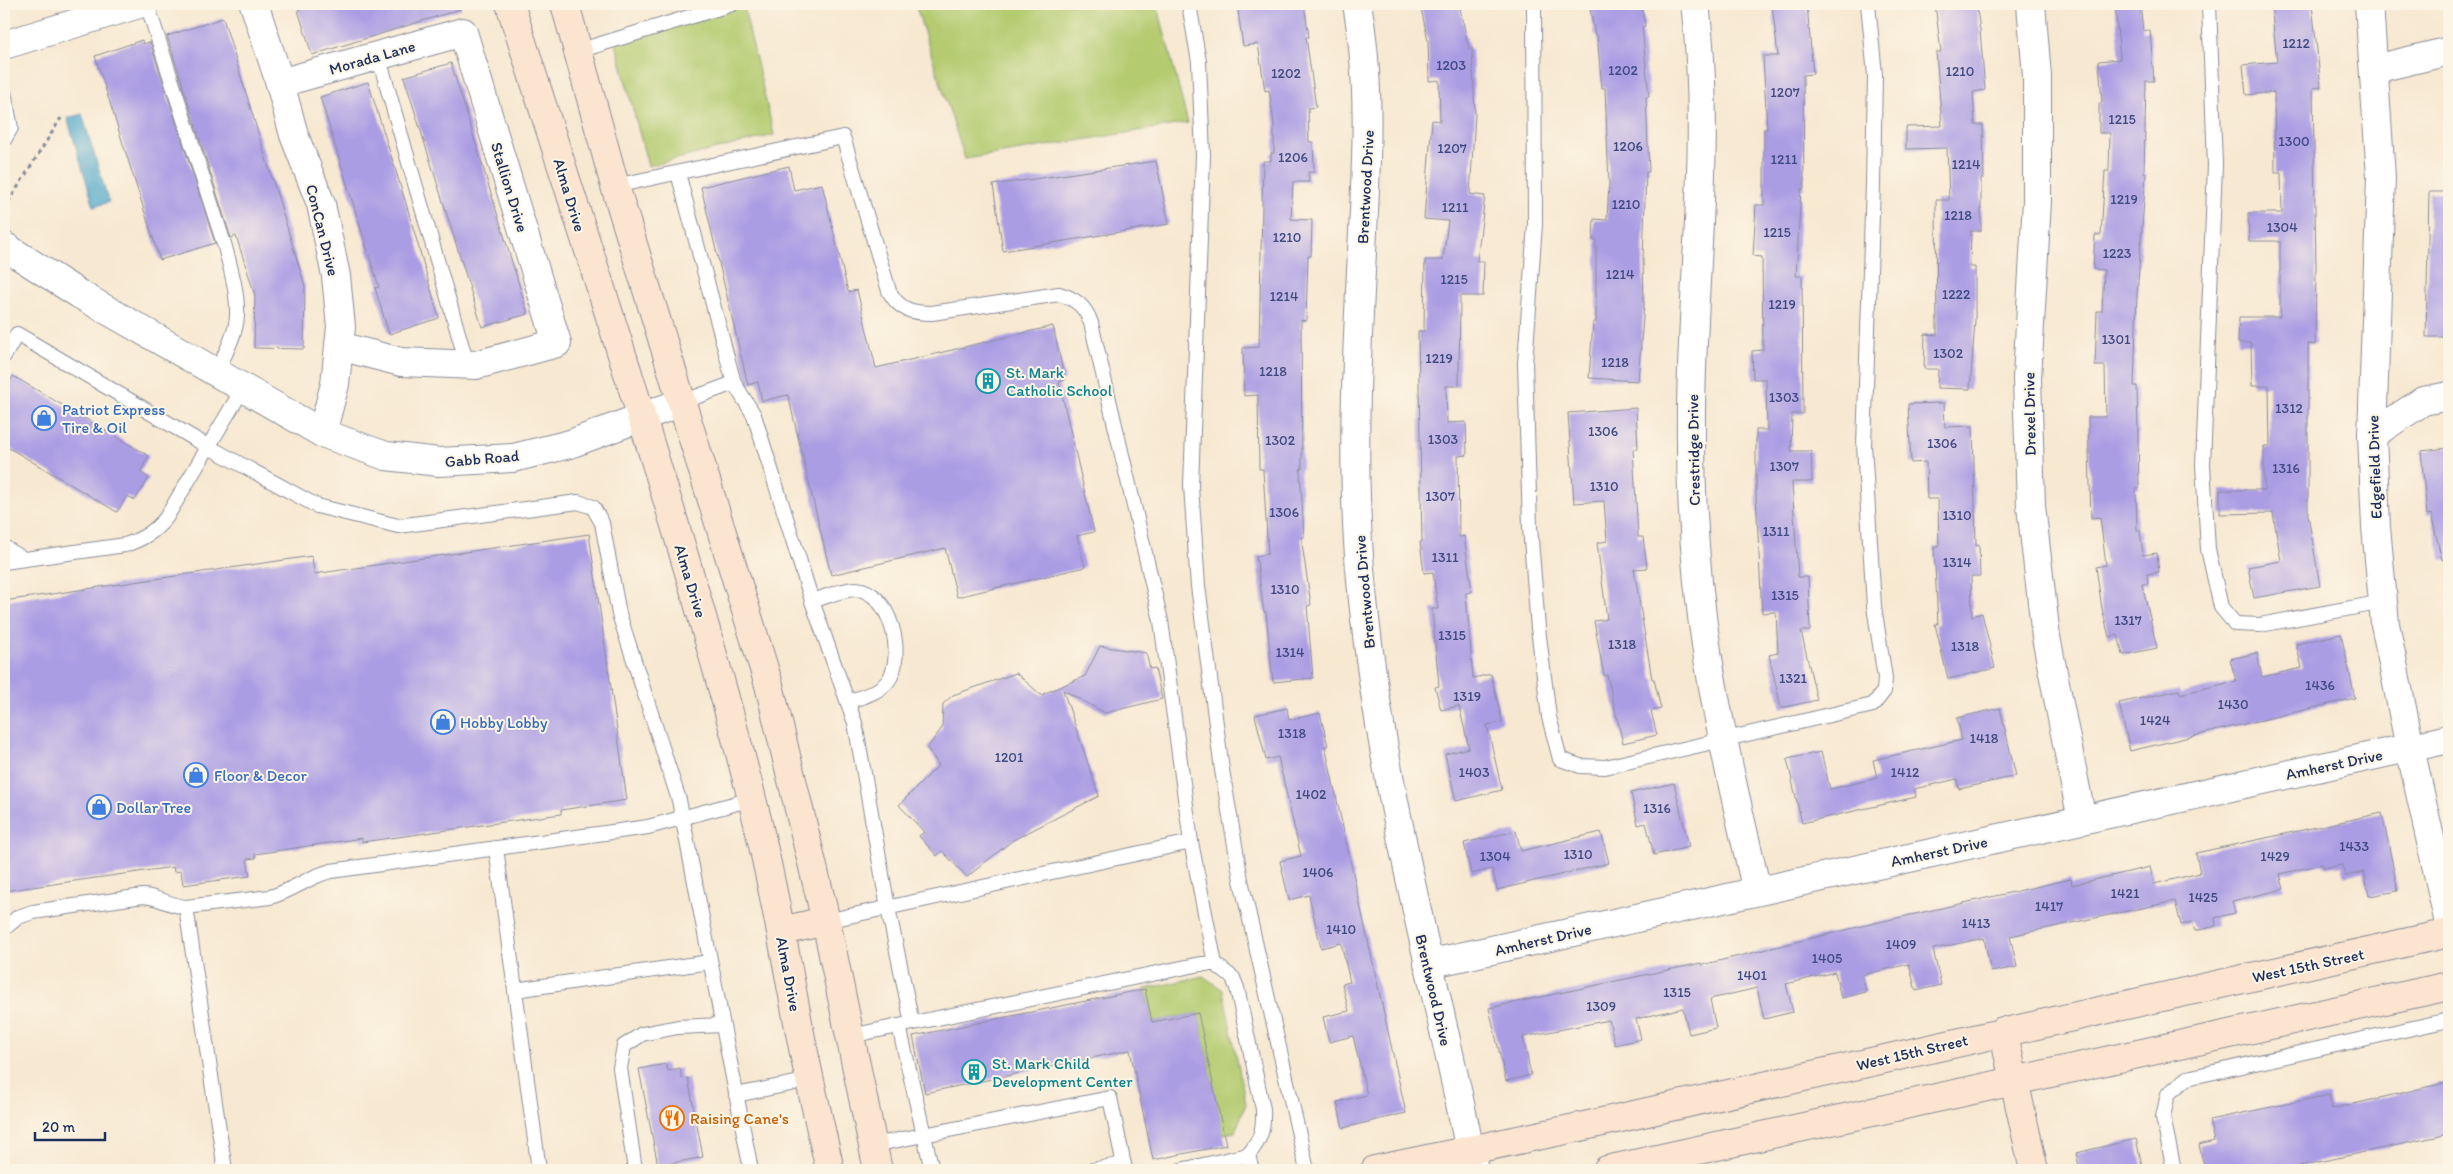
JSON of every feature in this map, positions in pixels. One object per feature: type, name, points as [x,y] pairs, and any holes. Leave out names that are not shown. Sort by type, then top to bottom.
[{"type":"main road","name":"Alma Drive","points":[[510,4],[696,598],[752,799],[830,1170]]},
{"type":"main road","points":[[565,4],[615,186],[768,685],[826,921],[875,1158]]},
{"type":"main road","points":[[781,931],[826,921]]},
{"type":"main road","name":"West 15th Street","points":[[1375,1170],[1472,1160],[1580,1127],[2449,934]]},
{"type":"main road","points":[[1607,1170],[2449,986]]},
{"type":"main road","points":[[2003,1032],[2034,1170]]},
{"type":"street","points":[[4,45],[139,4]]},
{"type":"street","name":"ConCan Drive","points":[[254,4],[280,83],[294,135],[321,204],[336,276],[341,327],[335,384],[322,433]]},
{"type":"street","name":"Brentwood Drive","points":[[1357,4],[1362,32],[1368,127],[1354,409],[1358,542],[1374,691],[1393,802],[1472,1160]]},
{"type":"street","name":"Crestridge Drive","points":[[1695,4],[1700,39],[1703,147],[1691,412],[1696,549],[1708,657],[1756,892]]},
{"type":"street","name":"Drexel Drive","points":[[2031,4],[2037,76],[2037,201],[2027,378],[2031,506],[2046,637],[2082,820]]},
{"type":"street","name":"Edgefield Drive","points":[[2370,4],[2380,177],[2372,435],[2376,527],[2386,624],[2410,748],[2446,893],[2449,923]]},
{"type":"street","name":"Morada Lane","points":[[280,83],[463,32]]},
{"type":"street","name":"Stallion Drive","points":[[463,32],[557,343],[476,365],[467,364]]},
{"type":"street","points":[[2375,69],[2449,51]]},
{"type":"street","name":"Gabb Road","points":[[4,246],[79,294],[217,372],[242,390],[322,433],[386,456],[448,462],[512,458],[570,444],[682,402]]},
{"type":"street","points":[[339,346],[400,362],[467,364]]},
{"type":"street","points":[[2372,435],[2422,401],[2449,396]]},
{"type":"street","name":"Amherst Drive","points":[[1428,964],[2449,739]]},
{"type":"lane","points":[[146,4],[225,247],[235,287],[237,318],[229,345],[217,372]]},
{"type":"lane","points":[[578,51],[732,4]]},
{"type":"lane","points":[[1189,4],[1199,62],[1203,155],[1191,486],[1198,586],[1222,770],[1241,880],[1307,1170]]},
{"type":"lane","points":[[1534,4],[1535,224],[1525,364],[1530,527],[1538,628],[1549,717],[1560,759],[1580,766],[1606,767],[1873,705],[1884,691],[1885,678],[1874,606],[1864,445],[1874,185],[1875,75],[1868,4]]},
{"type":"lane","points":[[2209,4],[2215,165],[2203,465],[2208,550],[2220,607],[2235,624],[2260,625],[2384,602]]},
{"type":"lane","points":[[378,55],[467,364]]},
{"type":"lane","points":[[4,92],[11,128],[4,140]]},
{"type":"lane","points":[[615,186],[843,137],[889,291],[894,301],[905,309],[916,313],[932,313],[1059,294],[1076,300],[1087,312],[1161,622],[1191,842],[1215,964],[1233,978],[1237,988],[1263,1109],[1263,1125],[1260,1137],[1248,1156],[1180,1170]]},
{"type":"lane","points":[[678,173],[734,383],[754,416],[812,601],[855,723],[888,908],[905,1025],[932,1170]]},
{"type":"lane","points":[[4,356],[17,334],[207,446],[317,506],[388,526],[578,502],[592,507],[602,523],[619,614],[679,800],[751,1170]]},
{"type":"lane","points":[[682,402],[734,383]]},
{"type":"lane","points":[[4,562],[125,545],[142,540],[166,518],[207,446],[242,390]]},
{"type":"lane","points":[[4,547],[24,559]]},
{"type":"lane","points":[[812,601],[843,591],[857,589],[869,593],[880,602],[890,623],[897,654],[895,668],[887,681],[875,691],[848,702]]},
{"type":"lane","points":[[4,929],[18,917],[33,912],[143,896],[154,897],[175,906],[186,907],[284,894],[320,874],[331,871],[648,827],[752,799]]},
{"type":"lane","points":[[826,921],[1191,842]]},
{"type":"lane","points":[[496,848],[539,1170]]},
{"type":"lane","points":[[186,907],[225,1170]]},
{"type":"lane","points":[[515,990],[710,962]]},
{"type":"lane","points":[[850,1036],[1191,966],[1215,964]]},
{"type":"lane","points":[[2174,1170],[2163,1117],[2168,1094],[2187,1078],[2449,1020]]},
{"type":"lane","points":[[635,1170],[620,1068],[624,1046],[642,1034],[678,1027],[722,1024]]},
{"type":"lane","points":[[736,1095],[810,1080]]},
{"type":"lane","points":[[875,1158],[924,1135],[1110,1098],[1124,1167],[1092,1170]]},
{"type":"lane","points":[[1248,1156],[1252,1170]]},
{"type":"path","points":[[4,210],[61,118]]},
{"type":"green space","points":[[743,4],[774,135],[648,166],[615,41]]},
{"type":"green space","points":[[915,4],[1157,4],[1188,123],[965,159]]},
{"type":"green space","points":[[1203,976],[1223,990],[1246,1104],[1235,1132],[1223,1134],[1198,1013],[1152,1022],[1145,989]]},
{"type":"water","points":[[82,114],[109,202],[94,207],[67,118]]},
{"type":"building","points":[[317,4],[461,4],[461,9],[312,55],[298,10]]},
{"type":"building","points":[[1237,4],[1304,4],[1309,37],[1306,37],[1316,107],[1308,108],[1309,142],[1313,142],[1314,172],[1308,172],[1309,182],[1293,182],[1291,219],[1312,220],[1311,256],[1308,256],[1306,321],[1301,320],[1302,469],[1300,469],[1304,537],[1301,537],[1311,605],[1307,606],[1313,678],[1273,682],[1266,612],[1264,612],[1256,556],[1268,554],[1263,469],[1259,469],[1258,395],[1244,396],[1243,348],[1259,347],[1263,161],[1271,161],[1271,153],[1274,153],[1274,123],[1269,90],[1265,91],[1258,44],[1243,46]]},
{"type":"building","points":[[1420,4],[1459,4],[1469,49],[1472,48],[1475,115],[1470,194],[1485,196],[1477,261],[1484,261],[1483,296],[1460,296],[1459,386],[1446,386],[1447,423],[1466,422],[1467,455],[1458,456],[1459,537],[1464,536],[1472,592],[1466,593],[1473,678],[1491,674],[1502,722],[1487,725],[1502,790],[1456,801],[1445,754],[1469,748],[1459,706],[1441,710],[1435,687],[1439,686],[1432,609],[1438,609],[1433,572],[1424,573],[1420,542],[1422,542],[1418,331],[1424,331],[1425,260],[1443,260],[1448,221],[1424,219],[1432,120],[1440,121],[1439,80],[1429,81],[1428,40]]},
{"type":"building","points":[[1589,4],[1641,4],[1645,26],[1642,27],[1649,97],[1646,97],[1649,172],[1646,172],[1643,258],[1644,305],[1638,381],[1589,378],[1593,322],[1596,322],[1596,240],[1593,240],[1594,219],[1607,220],[1609,184],[1605,88],[1602,88],[1597,35],[1595,35]]},
{"type":"building","points":[[1772,4],[1807,4],[1813,74],[1803,75],[1804,189],[1801,189],[1796,276],[1802,276],[1803,414],[1792,414],[1791,451],[1811,451],[1812,482],[1792,482],[1798,577],[1808,577],[1810,631],[1801,631],[1817,700],[1781,708],[1769,655],[1778,653],[1776,612],[1762,613],[1756,494],[1756,430],[1767,430],[1766,379],[1753,379],[1752,351],[1763,350],[1762,257],[1753,256],[1756,205],[1764,205],[1764,129],[1767,129],[1763,56],[1778,56]]},
{"type":"building","points":[[1935,4],[1976,4],[1980,30],[1985,90],[1973,92],[1975,125],[1983,125],[1984,178],[1981,178],[1981,231],[1971,231],[1970,267],[1975,267],[1975,321],[1970,389],[1937,388],[1938,369],[1924,369],[1925,334],[1937,335],[1936,200],[1949,200],[1947,148],[1906,149],[1906,127],[1942,126],[1936,52],[1941,52]]},
{"type":"building","points":[[2115,4],[2140,4],[2143,31],[2150,30],[2154,81],[2146,81],[2144,173],[2146,173],[2137,295],[2134,386],[2137,386],[2139,489],[2136,489],[2137,530],[2140,530],[2143,555],[2157,553],[2159,572],[2147,574],[2148,584],[2142,584],[2157,648],[2123,655],[2118,635],[2109,637],[2102,609],[2096,567],[2106,565],[2100,517],[2091,518],[2088,417],[2106,417],[2105,366],[2095,366],[2097,311],[2102,311],[2104,270],[2093,269],[2095,235],[2101,235],[2105,171],[2109,171],[2110,133],[2099,133],[2099,103],[2102,103],[2099,61],[2120,59]]},
{"type":"building","points":[[2271,4],[2312,4],[2321,87],[2313,88],[2316,267],[2315,345],[2308,344],[2308,515],[2320,586],[2254,598],[2248,567],[2281,561],[2273,513],[2220,514],[2220,490],[2264,490],[2264,447],[2270,447],[2269,386],[2252,386],[2251,343],[2238,343],[2239,317],[2280,317],[2280,241],[2249,241],[2248,213],[2282,213],[2281,173],[2275,173],[2274,92],[2246,95],[2243,65],[2277,62]]},
{"type":"building","points":[[223,18],[305,286],[304,349],[254,348],[255,295],[236,236],[231,238],[167,36]]},
{"type":"building","points":[[142,40],[143,44],[150,42],[215,243],[160,260],[95,56]]},
{"type":"building","points":[[451,63],[528,314],[482,327],[404,77]]},
{"type":"building","points":[[368,82],[439,318],[389,334],[375,288],[379,287],[320,97]]},
{"type":"building","points":[[1156,161],[1169,224],[1003,251],[993,185]]},
{"type":"building","name":"St. Mark Catholic School","points":[[789,166],[794,190],[822,184],[848,292],[857,290],[876,368],[1053,326],[1065,380],[1059,382],[1094,532],[1077,536],[1085,567],[957,597],[945,548],[831,575],[788,395],[762,401],[758,382],[748,385],[701,187]]},
{"type":"building","points":[[2429,192],[2449,192],[2449,337],[2426,337]]},
{"type":"building","name":"Patriot Express Tire & Oil","points":[[13,376],[149,456],[140,472],[149,478],[135,500],[127,496],[117,512],[4,445],[4,391]]},
{"type":"building","points":[[1944,403],[1945,427],[1973,426],[1976,546],[1979,545],[1980,576],[1971,576],[1972,616],[1982,613],[1995,668],[1948,679],[1935,624],[1938,624],[1934,547],[1939,547],[1938,499],[1927,499],[1926,462],[1911,463],[1908,404]]},
{"type":"building","points":[[1636,408],[1638,449],[1633,449],[1638,537],[1643,537],[1647,568],[1634,569],[1652,679],[1654,679],[1661,709],[1651,711],[1657,735],[1623,743],[1607,675],[1604,676],[1594,621],[1607,619],[1597,543],[1607,541],[1604,501],[1574,503],[1568,413]]},
{"type":"building","points":[[2449,448],[2449,559],[2442,560],[2431,514],[2427,515],[2421,451]]},
{"type":"building","points":[[589,534],[627,800],[561,810],[561,814],[362,842],[362,838],[255,854],[256,858],[247,859],[250,876],[183,885],[181,871],[174,872],[173,867],[4,891],[4,601],[312,556],[314,574]]},
{"type":"building","points":[[2341,634],[2355,698],[2130,751],[2119,703],[2179,690],[2180,694],[2236,681],[2230,659],[2257,653],[2262,677],[2302,668],[2296,644]]},
{"type":"building","points":[[1100,646],[1146,653],[1150,669],[1155,668],[1162,699],[1105,713],[1063,690],[1099,796],[1013,840],[967,877],[942,851],[937,856],[919,836],[924,832],[899,805],[939,765],[927,748],[942,728],[943,704],[953,695],[1016,673],[1041,695],[1085,676]]},
{"type":"building","points":[[1287,708],[1289,720],[1320,713],[1328,746],[1325,746],[1406,1113],[1343,1128],[1337,1102],[1367,1095],[1353,1036],[1329,1042],[1323,1017],[1349,1011],[1342,984],[1350,982],[1341,943],[1321,948],[1309,895],[1289,900],[1280,861],[1301,856],[1278,757],[1266,760],[1255,715]]},
{"type":"building","points":[[2000,708],[2016,776],[1959,789],[1957,779],[1914,789],[1916,797],[1802,823],[1787,759],[1821,752],[1830,789],[1877,778],[1873,760],[1962,740],[1957,718]]},
{"type":"building","points":[[1674,783],[1689,847],[1654,855],[1646,823],[1638,825],[1631,793]]},
{"type":"building","points":[[2382,813],[2398,891],[2369,896],[2364,872],[2345,876],[2342,865],[2324,868],[2323,864],[2280,874],[2284,889],[2232,901],[2235,913],[2215,918],[2216,926],[2195,931],[2192,922],[2181,925],[2175,901],[2010,936],[2017,967],[1991,972],[1984,938],[1933,949],[1941,985],[1916,991],[1909,964],[1862,975],[1866,992],[1841,998],[1835,972],[1786,984],[1793,1012],[1764,1019],[1757,988],[1710,999],[1716,1028],[1689,1034],[1683,1008],[1636,1019],[1641,1039],[1615,1045],[1609,1020],[1523,1037],[1531,1075],[1506,1081],[1489,1008],[1701,963],[1702,965],[1866,925],[2071,879],[2072,885],[2150,867],[2154,884],[2200,873],[2196,853]]},
{"type":"building","points":[[1516,831],[1521,851],[1601,832],[1609,863],[1497,890],[1492,869],[1471,874],[1464,843]]},
{"type":"building","name":"St. Mark Child Development Center","points":[[1145,989],[1152,1022],[1198,1013],[1226,1145],[1153,1160],[1130,1050],[925,1093],[913,1036]]},
{"type":"building","name":"Raising Cane's","points":[[666,1064],[668,1071],[680,1068],[682,1079],[688,1078],[703,1157],[658,1166],[639,1069]]},
{"type":"building","points":[[2449,1082],[2449,1134],[2281,1170],[2205,1170],[2199,1145],[2214,1141],[2209,1120],[2329,1095],[2332,1109]]},
{"type":"building","points":[[2136,1139],[2143,1170],[2080,1170],[2076,1153]]},
{"type":"place","name":"St. Mark Catholic School","points":[[988,381]]},
{"type":"place","name":"Patriot Express Tire & Oil","points":[[44,418]]},
{"type":"place","name":"Hobby Lobby","points":[[443,722]]},
{"type":"place","name":"Floor & Decor","points":[[196,775]]},
{"type":"place","name":"Dollar Tree","points":[[99,807]]},
{"type":"place","name":"St. Mark Child Development Center","points":[[974,1072]]},
{"type":"place","name":"Raising Cane's","points":[[672,1118]]}]
